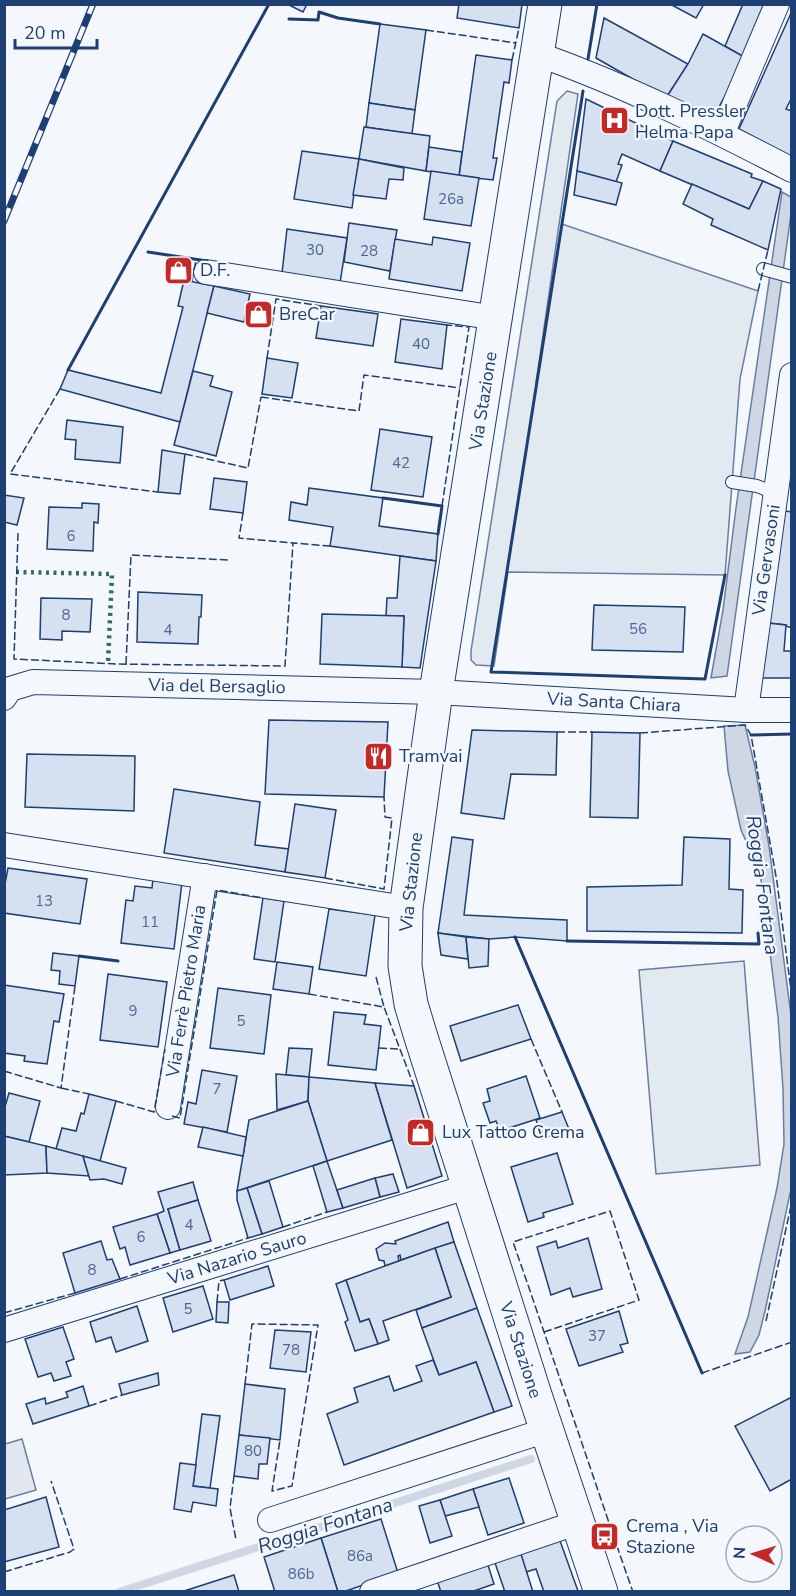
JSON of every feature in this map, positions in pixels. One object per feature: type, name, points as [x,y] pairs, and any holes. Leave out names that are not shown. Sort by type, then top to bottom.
[{"type":"street","name":"Via Stazione","points":[[545,4],[436,692],[406,908],[405,966],[411,1004],[547,1430],[602,1592]]},
{"type":"street","points":[[722,134],[777,4]]},
{"type":"street","points":[[537,54],[580,69],[722,134],[792,170]]},
{"type":"street","points":[[206,272],[496,318]]},
{"type":"street","name":"Via Gervasoni","points":[[746,710],[792,375]]},
{"type":"street","name":"Via del Bersaglio","points":[[4,698],[10,689],[33,682],[436,692]]},
{"type":"street","name":"Via Santa Chiara","points":[[436,692],[746,710],[792,710]]},
{"type":"street","points":[[4,845],[406,908]]},
{"type":"street","name":"Via Ferrè Pietro Maria","points":[[168,1107],[205,876]]},
{"type":"street","name":"Via Nazario Sauro","points":[[4,1330],[470,1186]]},
{"type":"street","points":[[270,1520],[547,1430]]},
{"type":"street","points":[[372,1592],[579,1522]]},
{"type":"lane","points":[[763,269],[792,277]]},
{"type":"lane","points":[[732,482],[757,486],[776,493]]},
{"type":"shaded area","points":[[567,91],[578,94],[536,383],[562,224],[758,291],[740,379],[725,575],[508,572],[494,666],[476,665],[471,660],[471,651],[557,101]]},
{"type":"shaded area","points":[[744,961],[760,1165],[656,1174],[639,970]]},
{"type":"shaded area","points":[[22,1439],[36,1490],[5,1499],[5,1444]]},
{"type":"water","points":[[782,192],[791,197],[791,214],[727,676],[711,678],[723,610]]},
{"type":"water","points":[[745,725],[769,846],[792,1023],[791,1189],[759,1335],[750,1352],[735,1354],[748,1317],[777,1188],[784,1144],[778,1017],[760,872],[741,830],[728,771],[724,726]]},
{"type":"building","points":[[287,4],[307,4],[303,12]]},
{"type":"building","points":[[459,4],[522,4],[519,28],[457,18]]},
{"type":"building","points":[[670,4],[704,4],[696,18]]},
{"type":"building","points":[[743,4],[772,4],[747,59],[725,46]]},
{"type":"building","points":[[792,11],[792,97],[786,109],[792,111],[792,157],[739,129]]},
{"type":"building","points":[[604,18],[688,64],[666,98],[596,58]]},
{"type":"building","points":[[380,24],[426,30],[415,110],[369,103]]},
{"type":"building","points":[[703,34],[746,58],[710,123],[666,98],[688,64]]},
{"type":"building","points":[[476,55],[512,60],[509,83],[504,82],[493,158],[497,158],[493,180],[459,176]]},
{"type":"building","points":[[586,99],[673,141],[660,171],[622,154],[618,164],[622,165],[616,182],[577,171]]},
{"type":"building","points":[[369,103],[415,110],[412,134],[366,127]]},
{"type":"building","points":[[364,127],[430,136],[426,171],[359,159]]},
{"type":"building","points":[[673,141],[752,174],[751,177],[763,181],[749,209],[660,171]]},
{"type":"building","points":[[429,147],[462,152],[459,176],[426,171]]},
{"type":"building","points":[[302,151],[359,159],[352,208],[294,199]]},
{"type":"building","points":[[359,159],[404,168],[403,180],[389,179],[386,199],[353,195]]},
{"type":"building","points":[[431,171],[479,178],[471,226],[424,219]]},
{"type":"building","points":[[577,171],[622,183],[616,205],[574,195]]},
{"type":"building","points":[[763,181],[781,189],[768,250],[711,225],[713,219],[683,204],[692,184],[749,209]]},
{"type":"building","points":[[349,223],[397,230],[390,271],[344,262]]},
{"type":"building","points":[[287,229],[347,238],[340,283],[282,273]]},
{"type":"building","points":[[433,237],[470,243],[462,291],[389,279],[395,239],[432,245]]},
{"type":"building","points":[[184,280],[214,286],[180,422],[60,389],[68,370],[161,393],[183,307],[178,306]]},
{"type":"building","points":[[214,286],[250,294],[244,322],[207,313]]},
{"type":"building","points":[[321,306],[378,314],[373,346],[316,338]]},
{"type":"building","points":[[401,319],[447,325],[442,369],[395,362]]},
{"type":"building","points":[[267,358],[298,363],[292,398],[262,394]]},
{"type":"building","points":[[193,371],[213,376],[210,386],[232,392],[216,456],[174,445]]},
{"type":"building","points":[[67,420],[123,427],[120,463],[75,459],[76,440],[65,439]]},
{"type":"building","points":[[380,429],[432,437],[423,497],[371,490]]},
{"type":"building","points":[[162,450],[185,454],[180,494],[158,492]]},
{"type":"building","points":[[214,478],[247,482],[243,513],[210,509]]},
{"type":"building","points":[[309,488],[383,498],[379,526],[438,534],[436,561],[330,546],[333,527],[289,520],[291,502],[307,505]]},
{"type":"building","points":[[4,495],[24,498],[17,525],[4,522]]},
{"type":"building","points":[[82,503],[99,504],[98,523],[94,522],[93,551],[47,549],[49,507],[82,508]]},
{"type":"building","points":[[785,511],[792,512],[792,628],[768,623]]},
{"type":"building","points":[[400,556],[436,561],[420,668],[402,667],[404,616],[386,616],[387,598],[397,598]]},
{"type":"building","points":[[138,592],[202,595],[198,644],[137,642]]},
{"type":"building","points":[[41,598],[92,599],[90,632],[62,631],[62,640],[40,639]]},
{"type":"building","points":[[594,605],[685,607],[683,652],[592,650]]},
{"type":"building","points":[[322,614],[404,616],[402,667],[320,664]]},
{"type":"building","points":[[768,623],[786,625],[784,651],[792,651],[792,678],[762,678]]},
{"type":"building","points":[[269,720],[388,722],[384,797],[265,794]]},
{"type":"building","points":[[472,730],[557,732],[556,775],[511,774],[504,819],[461,813]]},
{"type":"building","points":[[592,732],[640,733],[638,818],[590,817]]},
{"type":"building","points":[[27,754],[135,756],[134,811],[25,807]]},
{"type":"building","points":[[174,789],[260,802],[255,845],[289,849],[285,872],[164,853]]},
{"type":"building","points":[[295,804],[336,810],[325,878],[285,872]]},
{"type":"building","points":[[452,837],[473,840],[464,915],[567,920],[567,941],[515,937],[489,939],[438,933]]},
{"type":"building","points":[[684,837],[730,839],[729,889],[743,890],[742,933],[587,931],[587,887],[682,885]]},
{"type":"building","points":[[8,868],[87,879],[80,924],[4,913],[4,889]]},
{"type":"building","points":[[153,879],[182,882],[174,949],[121,943],[126,900],[133,901],[135,886],[152,888]]},
{"type":"building","points":[[263,898],[284,901],[275,962],[254,959]]},
{"type":"building","points":[[329,909],[375,915],[366,976],[319,969]]},
{"type":"building","points":[[438,933],[466,937],[468,959],[441,955]]},
{"type":"building","points":[[466,937],[489,939],[488,966],[469,968]]},
{"type":"building","points":[[53,953],[79,956],[75,986],[59,984],[60,971],[51,970]]},
{"type":"building","points":[[277,962],[313,967],[309,994],[273,989]]},
{"type":"building","points":[[108,974],[167,982],[158,1047],[100,1040]]},
{"type":"building","points":[[4,985],[64,994],[59,1022],[54,1021],[47,1064],[24,1061],[25,1056],[4,1053]]},
{"type":"building","points":[[218,988],[271,995],[264,1054],[210,1048]]},
{"type":"building","points":[[518,1005],[531,1039],[461,1061],[450,1026]]},
{"type":"building","points":[[334,1012],[366,1015],[364,1024],[381,1026],[376,1070],[328,1065]]},
{"type":"building","points":[[289,1048],[312,1049],[309,1077],[286,1075]]},
{"type":"building","points":[[202,1070],[237,1076],[227,1132],[184,1124],[188,1102],[196,1104]]},
{"type":"building","points":[[276,1074],[309,1077],[308,1101],[277,1110]]},
{"type":"building","points":[[526,1076],[540,1118],[500,1131],[496,1121],[490,1123],[483,1103],[490,1101],[487,1089]]},
{"type":"building","points":[[309,1077],[375,1083],[392,1140],[327,1161],[308,1101]]},
{"type":"building","points":[[375,1083],[414,1086],[442,1176],[407,1188]]},
{"type":"building","points":[[9,1093],[40,1101],[29,1142],[4,1136],[4,1110]]},
{"type":"building","points":[[89,1094],[116,1101],[100,1161],[56,1149],[62,1128],[76,1131],[81,1113],[84,1114]]},
{"type":"building","points":[[308,1101],[327,1161],[237,1191],[249,1120]]},
{"type":"building","points":[[562,1112],[569,1129],[542,1139],[536,1120]]},
{"type":"building","points":[[203,1127],[246,1137],[243,1156],[198,1147]]},
{"type":"building","points":[[4,1136],[46,1146],[47,1173],[4,1175]]},
{"type":"building","points":[[46,1146],[83,1156],[89,1176],[47,1173]]},
{"type":"building","points":[[557,1153],[573,1204],[543,1213],[544,1217],[528,1222],[511,1167]]},
{"type":"building","points":[[83,1156],[126,1168],[122,1184],[104,1179],[90,1180]]},
{"type":"building","points":[[327,1161],[343,1208],[327,1212],[313,1166]]},
{"type":"building","points":[[393,1174],[399,1192],[380,1197],[375,1178]]},
{"type":"building","points":[[375,1178],[380,1197],[343,1208],[337,1190]]},
{"type":"building","points":[[269,1181],[283,1227],[262,1234],[247,1188]]},
{"type":"building","points":[[193,1182],[198,1200],[168,1209],[180,1250],[170,1253],[157,1214],[164,1211],[158,1192]]},
{"type":"building","points":[[247,1188],[262,1234],[248,1238],[237,1200],[237,1191]]},
{"type":"building","points":[[198,1200],[211,1241],[180,1250],[168,1209]]},
{"type":"building","points":[[157,1214],[170,1253],[130,1265],[125,1247],[120,1249],[113,1227]]},
{"type":"building","points":[[448,1222],[454,1242],[401,1260],[400,1255],[398,1256],[399,1261],[385,1266],[384,1261],[379,1260],[376,1249],[385,1243],[396,1244],[395,1241]]},
{"type":"building","points":[[588,1238],[602,1289],[573,1297],[570,1288],[551,1295],[537,1247],[556,1241],[558,1248]]},
{"type":"building","points":[[101,1241],[107,1260],[112,1259],[120,1279],[75,1293],[63,1253]]},
{"type":"building","points":[[454,1242],[477,1308],[422,1328],[416,1310],[451,1297],[435,1248]]},
{"type":"building","points":[[435,1248],[451,1297],[383,1321],[389,1340],[378,1344],[369,1319],[360,1322],[346,1280]]},
{"type":"building","points":[[268,1266],[274,1286],[230,1300],[224,1280]]},
{"type":"building","points":[[346,1280],[360,1322],[369,1319],[378,1344],[355,1351],[336,1284]]},
{"type":"building","points":[[203,1286],[213,1319],[173,1332],[163,1298]]},
{"type":"building","points":[[217,1302],[229,1302],[228,1323],[216,1322]]},
{"type":"building","points":[[137,1306],[148,1341],[116,1352],[111,1337],[96,1342],[90,1322]]},
{"type":"building","points":[[477,1308],[512,1406],[494,1412],[476,1362],[439,1375],[422,1328]]},
{"type":"building","points":[[619,1311],[628,1343],[620,1345],[623,1352],[579,1366],[566,1329]]},
{"type":"building","points":[[63,1327],[74,1359],[66,1362],[71,1376],[54,1381],[51,1373],[38,1377],[25,1339]]},
{"type":"building","points":[[275,1330],[311,1332],[306,1372],[270,1368]]},
{"type":"building","points":[[433,1360],[439,1375],[476,1362],[494,1412],[344,1465],[327,1414],[358,1402],[354,1388],[389,1376],[394,1391],[422,1381],[416,1366]]},
{"type":"building","points":[[158,1373],[159,1385],[122,1395],[119,1384]]},
{"type":"building","points":[[245,1384],[285,1389],[280,1440],[239,1435]]},
{"type":"building","points":[[83,1386],[89,1406],[33,1424],[26,1404],[45,1398],[46,1404],[68,1397],[66,1392]]},
{"type":"building","points":[[792,1397],[792,1479],[770,1491],[735,1426]]},
{"type":"building","points":[[202,1414],[220,1416],[210,1488],[193,1486]]},
{"type":"building","points":[[239,1435],[270,1438],[267,1464],[259,1464],[258,1479],[234,1476]]},
{"type":"building","points":[[180,1463],[196,1465],[193,1486],[218,1489],[216,1506],[193,1502],[191,1512],[174,1509]]},
{"type":"building","points":[[509,1478],[524,1523],[488,1535],[473,1489]]},
{"type":"building","points":[[473,1489],[479,1507],[445,1516],[440,1500]]},
{"type":"building","points":[[46,1497],[59,1547],[4,1562],[4,1510]]},
{"type":"building","points":[[440,1500],[452,1536],[430,1543],[419,1506]]},
{"type":"building","points":[[381,1519],[398,1573],[338,1592],[321,1538]]},
{"type":"building","points":[[321,1538],[338,1592],[275,1592],[264,1557]]},
{"type":"building","points":[[559,1538],[577,1592],[544,1592],[536,1569],[526,1572],[520,1551]]},
{"type":"building","points":[[520,1551],[533,1592],[505,1592],[494,1560]]},
{"type":"building","points":[[487,1562],[494,1584],[471,1592],[441,1592],[437,1580]]},
{"type":"building","points":[[234,1575],[239,1592],[181,1592]]},
{"type":"waterway","name":"Roggia Fontana","points":[[119,1592],[531,1459]]},
{"type":"railway","points":[[4,221],[93,4]]},
{"type":"hedge","points":[[16,572],[112,574],[108,663]]},
{"type":"fence","points":[[512,60],[519,28]]},
{"type":"fence","points":[[426,30],[516,43]]},
{"type":"fence","points":[[758,291],[768,250]]},
{"type":"fence","points":[[192,281],[196,260]]},
{"type":"fence","points":[[267,358],[276,299],[321,306]]},
{"type":"fence","points":[[442,506],[469,327],[447,325]]},
{"type":"fence","points":[[261,397],[359,411],[364,375],[460,388]]},
{"type":"fence","points":[[60,389],[10,474],[158,492]]},
{"type":"fence","points":[[185,454],[248,468],[261,397]]},
{"type":"fence","points":[[243,513],[239,538],[293,543]]},
{"type":"fence","points":[[18,533],[14,659],[116,664],[285,666],[293,543],[330,546]]},
{"type":"fence","points":[[126,664],[131,555],[228,560]]},
{"type":"fence","points":[[640,733],[745,725],[751,735],[777,882],[792,998]]},
{"type":"fence","points":[[557,732],[592,732]]},
{"type":"fence","points":[[325,878],[384,889],[392,818],[385,817],[384,797]]},
{"type":"fence","points":[[172,1116],[180,1118],[217,890],[263,898]]},
{"type":"fence","points":[[376,977],[384,1007]]},
{"type":"fence","points":[[4,1071],[61,1088],[75,986]]},
{"type":"fence","points":[[309,994],[384,1007],[414,1086]]},
{"type":"fence","points":[[531,1039],[562,1112]]},
{"type":"fence","points":[[379,1048],[400,1049]]},
{"type":"fence","points":[[116,1101],[154,1112],[165,1049]]},
{"type":"fence","points":[[61,1088],[89,1094]]},
{"type":"fence","points":[[766,1321],[792,1201]]},
{"type":"fence","points":[[544,1332],[639,1300],[610,1211],[513,1242],[633,1592]]},
{"type":"fence","points":[[283,1227],[327,1212]]},
{"type":"fence","points":[[120,1279],[248,1238]]},
{"type":"fence","points":[[217,1302],[219,1281],[224,1280]]},
{"type":"fence","points":[[4,1313],[75,1293]]},
{"type":"fence","points":[[245,1384],[252,1324],[318,1325],[292,1486],[272,1491],[280,1440]]},
{"type":"fence","points":[[702,1373],[792,1342]]},
{"type":"fence","points":[[89,1406],[122,1395]]},
{"type":"fence","points":[[234,1476],[230,1508],[236,1540]]},
{"type":"fence","points":[[4,1572],[74,1549],[51,1481]]},
{"type":"wall","points":[[68,370],[269,4]]},
{"type":"wall","points":[[588,59],[597,4]]},
{"type":"wall","points":[[289,19],[318,20],[319,12],[338,18],[380,24]]},
{"type":"wall","points":[[583,91],[491,672],[705,679],[725,575]]},
{"type":"wall","points":[[148,252],[207,261]]},
{"type":"wall","points":[[383,498],[442,506],[438,534]]},
{"type":"wall","points":[[751,735],[792,734]]},
{"type":"wall","points":[[567,941],[759,944],[758,933]]},
{"type":"wall","points":[[515,937],[702,1373]]},
{"type":"wall","points":[[79,956],[118,961]]},
{"type":"place","name":"Dott. Pressler Helma Papa","points":[[614,121]]},
{"type":"place","name":"D.F.","points":[[179,270]]},
{"type":"place","name":"BreCar","points":[[258,314]]},
{"type":"place","name":"Tramvai","points":[[378,756]]},
{"type":"place","name":"Lux Tattoo Crema","points":[[421,1132]]},
{"type":"place","name":"Crema , Via Stazione","points":[[605,1536]]}]
